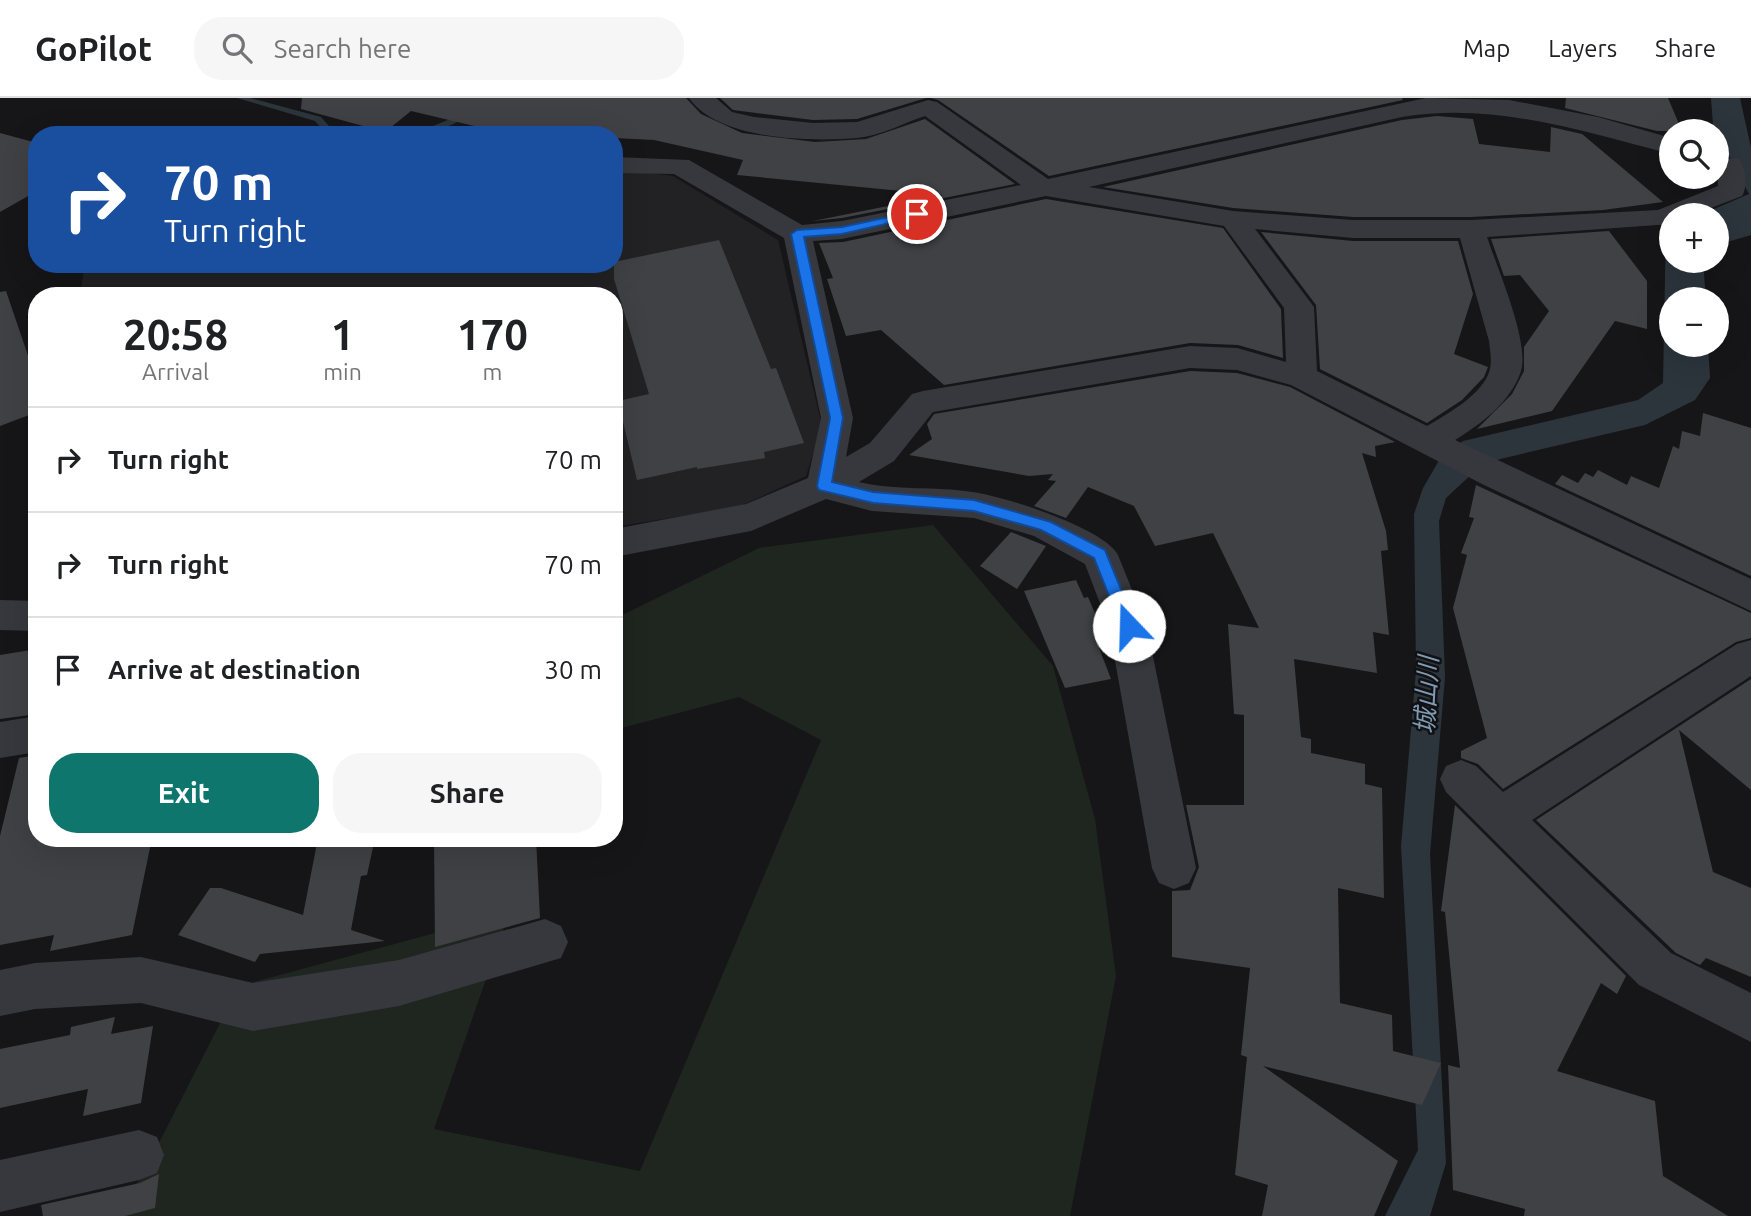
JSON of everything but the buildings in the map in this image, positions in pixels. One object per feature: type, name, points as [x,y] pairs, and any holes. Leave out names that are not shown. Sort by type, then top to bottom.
[{"type":"street","points":[[701,98],[723,117],[753,125],[813,131],[859,131],[928,107],[1042,187],[1233,219],[1353,229],[1471,229],[1662,218],[1732,190],[1732,163]]},
{"type":"street","points":[[1339,98],[1361,118]]},
{"type":"street","points":[[623,164],[680,166],[797,234],[842,230],[1442,103],[1516,102],[1659,143]]},
{"type":"street","points":[[1233,219],[1299,307],[1301,377]]},
{"type":"street","points":[[1434,444],[1498,387],[1507,368],[1505,343],[1471,229]]},
{"type":"street","points":[[797,234],[837,418],[824,486]]},
{"type":"street","points":[[623,541],[751,517],[824,486],[882,452],[923,402],[1190,357],[1237,359],[1301,377],[1494,475],[1751,596]]},
{"type":"street","points":[[824,486],[873,498],[974,505],[1045,526],[1100,555],[1129,626],[1174,868]]},
{"type":"street","points":[[0,615],[28,616]]},
{"type":"street","points":[[1500,817],[1751,656]]},
{"type":"street","points":[[0,740],[28,735]]},
{"type":"street","points":[[1461,779],[1655,969],[1751,1018]]},
{"type":"street","points":[[0,993],[35,986],[141,980],[253,1007],[399,983],[545,942]]},
{"type":"street","points":[[0,1186],[139,1156]]},
{"type":"shaded area","points":[[623,172],[673,176],[778,240],[822,426],[806,476],[738,507],[623,526],[623,287],[81,287],[83,273],[623,273]]},
{"type":"shaded area","points":[[933,525],[1053,666],[1095,819],[1116,976],[1070,1216],[110,1216],[141,1178],[239,986],[509,913],[434,1129],[640,1171],[821,740],[739,697],[623,728],[623,615],[759,548]]},
{"type":"water","points":[[1711,98],[1740,98],[1751,148],[1751,235],[1729,241],[1728,203],[1749,194],[1729,156],[1729,119],[1713,119]]},
{"type":"water","points":[[1665,273],[1704,273],[1705,287],[1665,287]]},
{"type":"water","name":"城山川","points":[[1663,357],[1709,357],[1710,378],[1695,400],[1645,425],[1500,459],[1473,473],[1446,498],[1439,521],[1445,677],[1430,854],[1446,1163],[1430,1216],[1385,1216],[1418,1150],[1401,846],[1416,671],[1414,514],[1423,488],[1441,457],[1463,441],[1638,400],[1663,383]]},
{"type":"waterway","points":[[241,98],[318,119],[325,126]]},
{"type":"waterway","points":[[439,126],[458,119],[487,98]]},
{"type":"route","points":[[917,214],[842,230],[797,234],[837,418],[824,486],[873,498],[974,505],[1045,526],[1100,555],[1129,626]]}]
